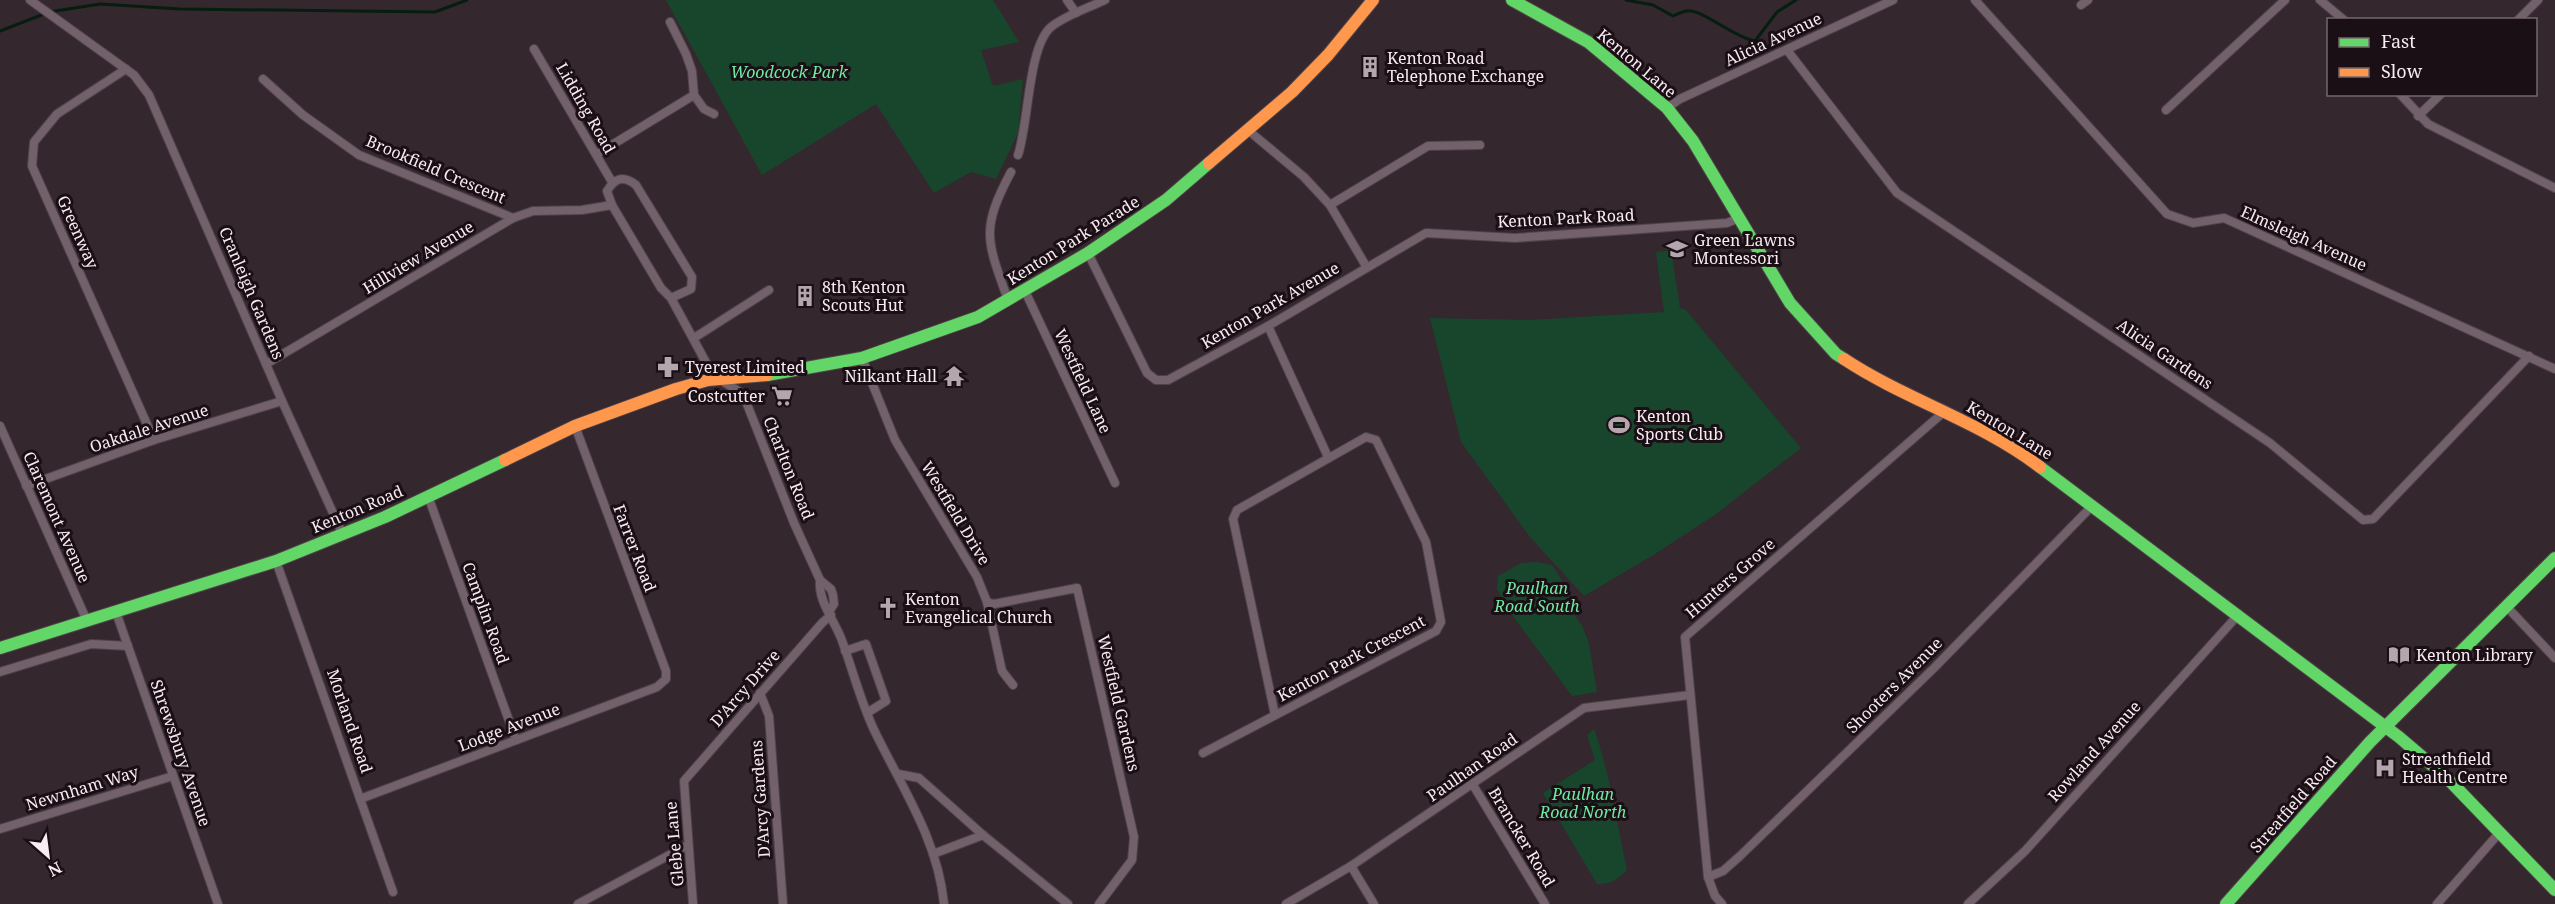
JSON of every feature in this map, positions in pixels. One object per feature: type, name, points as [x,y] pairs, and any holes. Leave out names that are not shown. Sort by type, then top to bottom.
[{"type":"street","name":"Cranleigh Gardens","points":[[30,0],[134,75],[149,95],[343,535]]},
{"type":"street","points":[[1067,0],[1076,13]]},
{"type":"street","points":[[1018,154],[1024,137],[1041,39],[1055,24],[1105,0]]},
{"type":"street","name":"Kenton Park Parade","points":[[719,379],[778,374],[862,358],[978,317],[1025,291],[1088,253],[1166,200],[1249,131],[1328,55],[1373,0]]},
{"type":"street","name":"Kenton Lane","points":[[1512,0],[1588,42],[1667,108],[1693,141],[1790,303],[1836,354],[1874,379],[1946,411],[2019,451],[2093,505],[2385,726],[2447,778],[2555,890]]},
{"type":"street","name":"Alicia Avenue","points":[[1667,108],[1680,99],[1893,0]]},
{"type":"street","name":"Elmsleigh Avenue","points":[[1975,0],[2167,214],[2193,223],[2224,218],[2555,369]]},
{"type":"street","points":[[2166,111],[2285,0]]},
{"type":"street","points":[[2320,0],[2342,18]]},
{"type":"street","points":[[2520,18],[2538,0]]},
{"type":"street","points":[[670,22],[692,70],[694,95],[704,109],[714,114]]},
{"type":"street","name":"Lidding Road","points":[[534,49],[612,182]]},
{"type":"street","name":"Alicia Gardens","points":[[1787,50],[1897,193],[2270,443],[2363,520],[2373,519],[2529,356]]},
{"type":"street","name":"Greenway","points":[[126,69],[57,114],[34,142],[32,166],[154,440]]},
{"type":"street","name":"Brookfield Crescent","points":[[262,79],[303,115],[359,155],[513,218]]},
{"type":"street","points":[[597,154],[694,95]]},
{"type":"street","points":[[2402,96],[2428,124],[2554,185]]},
{"type":"street","points":[[2418,116],[2439,96]]},
{"type":"street","name":"Kenton Park Avenue","points":[[1088,253],[1147,374],[1156,380],[1168,380],[1268,326],[1366,266],[1330,206],[1304,177],[1249,131]]},
{"type":"street","points":[[1330,206],[1428,146],[1480,145]]},
{"type":"street","points":[[1008,300],[989,241],[990,222],[995,202],[1011,172]]},
{"type":"street","points":[[594,207],[612,182],[621,178],[636,185],[692,277],[691,289],[671,298]]},
{"type":"street","points":[[607,191],[612,205],[662,288],[671,298],[709,368],[719,379]]},
{"type":"street","name":"Hillview Avenue","points":[[266,364],[513,218],[533,211],[582,210],[612,205]]},
{"type":"street","name":"Kenton Park Road","points":[[1366,266],[1426,233],[1515,238],[1727,223],[1739,218]]},
{"type":"street","points":[[694,338],[769,290]]},
{"type":"street","name":"Westfield Lane","points":[[1025,291],[1115,483]]},
{"type":"street","points":[[1268,326],[1328,456]]},
{"type":"street","name":"Westfield Drive","points":[[862,358],[895,440],[977,577],[987,602],[1002,671],[1013,685]]},
{"type":"street","name":"Kenton Road","points":[[0,648],[276,561],[343,535],[575,426],[676,388],[719,379]]},
{"type":"street","name":"Charlton Road","points":[[719,379],[743,394],[794,523],[820,580],[819,592],[830,613],[875,733],[920,819],[941,881],[944,904]]},
{"type":"street","name":"Oakdale Avenue","points":[[26,486],[154,440],[282,401]]},
{"type":"street","name":"Hunters Grove","points":[[1722,904],[1715,896],[1708,877],[1685,637],[1946,411]]},
{"type":"street","name":"Claremont Avenue","points":[[0,426],[87,621]]},
{"type":"street","name":"Farrer Road","points":[[575,426],[666,671],[666,680]]},
{"type":"street","name":"Kenton Park Crescent","points":[[1203,753],[1275,715],[1436,630],[1441,622],[1426,542],[1376,440],[1366,437],[1328,456],[1237,510],[1233,519],[1275,715]]},
{"type":"street","name":"Camplin Road","points":[[428,496],[516,740]]},
{"type":"street","name":"Shooters Avenue","points":[[1708,877],[1723,871],[1740,856],[1934,668],[2093,505]]},
{"type":"street","name":"Streatfield Road","points":[[2226,904],[2385,726],[2555,558]]},
{"type":"street","name":"Morland Road","points":[[276,561],[393,892]]},
{"type":"street","name":"Westfield Gardens","points":[[987,602],[994,604],[1077,588],[1134,837],[1132,860],[1099,904]]},
{"type":"street","points":[[2506,606],[2555,658]]},
{"type":"street","name":"Shrewsbury Avenue","points":[[116,612],[218,904]]},
{"type":"street","name":"D'Arcy Drive","points":[[684,781],[830,613]]},
{"type":"street","name":"Rowland Avenue","points":[[1968,904],[2025,851],[2239,614]]},
{"type":"street","points":[[0,672],[91,644],[128,646]]},
{"type":"street","points":[[845,651],[866,644],[886,701],[867,713]]},
{"type":"street","name":"Lodge Avenue","points":[[360,799],[657,687],[666,680]]},
{"type":"street","name":"D'Arcy Gardens","points":[[760,693],[769,716],[783,904]]},
{"type":"street","name":"Paulhan Road","points":[[1286,904],[1352,866],[1584,708],[1690,695]]},
{"type":"street","points":[[898,774],[919,778],[983,835],[1068,904]]},
{"type":"street","name":"Newnham Way","points":[[0,829],[173,776]]},
{"type":"street","name":"Glebe Lane","points":[[684,781],[693,904]]},
{"type":"street","name":"Brancker Road","points":[[1473,785],[1545,904]]},
{"type":"street","points":[[2437,904],[2500,832]]},
{"type":"street","points":[[933,854],[983,835]]},
{"type":"street","points":[[578,904],[688,845]]},
{"type":"street","points":[[1352,866],[1374,904]]},
{"type":"green space","name":"Woodcock Park","points":[[666,0],[993,0],[1019,42],[981,50],[993,86],[1023,79],[1018,133],[996,179],[971,172],[934,193],[876,104],[762,175]]},
{"type":"green space","name":"Kenton Sports Club","points":[[1671,250],[1680,308],[1686,310],[1801,448],[1716,514],[1584,596],[1530,537],[1461,442],[1430,318],[1530,320],[1664,312],[1656,252]]},
{"type":"green space","name":"Paulhan Road South","points":[[1537,562],[1552,565],[1565,585],[1573,613],[1582,626],[1589,643],[1597,692],[1572,696],[1510,612],[1497,589],[1498,576],[1521,563]]},
{"type":"green space","name":"Paulhan Road North","points":[[1594,729],[1609,781],[1627,870],[1614,881],[1606,884],[1597,884],[1543,793],[1595,760],[1587,735]]},
{"type":"waterway","points":[[0,31],[49,12],[100,4],[180,9],[435,12],[467,0]]},
{"type":"waterway","points":[[1626,0],[1653,5],[1673,16],[1693,11],[1755,41],[1777,12],[1796,0]]},
{"type":"traffic: fast","points":[[1512,0],[1588,42],[1667,108],[1693,141],[1790,303],[1836,354],[1844,359]]},
{"type":"traffic: fast","points":[[767,375],[862,358],[978,317],[1088,253],[1166,200],[1209,163]]},
{"type":"traffic: fast","points":[[0,648],[276,561],[385,517],[505,460]]},
{"type":"traffic: fast","points":[[2040,467],[2399,737],[2447,778],[2555,890]]},
{"type":"traffic: fast","points":[[2226,904],[2370,742],[2555,558]]},
{"type":"traffic: slow","points":[[1209,163],[1292,92],[1328,55],[1373,0]]},
{"type":"traffic: slow","points":[[1844,359],[1892,387],[1993,436],[2040,467]]},
{"type":"traffic: slow","points":[[505,460],[575,426],[676,389],[708,380],[767,375]]},
{"type":"place","name":"Kenton Road Telephone Exchange","points":[[1370,67]]},
{"type":"place","name":"Green Lawns Montessori","points":[[1677,249]]},
{"type":"place","name":"8th Kenton Scouts Hut","points":[[805,296]]},
{"type":"place","name":"Tyerest Limited","points":[[668,367]]},
{"type":"place","name":"Nilkant Hall","points":[[954,376]]},
{"type":"place","name":"Costcutter","points":[[782,396]]},
{"type":"place","name":"Kenton Sports Club","points":[[1619,425]]},
{"type":"place","name":"Kenton Evangelical Church","points":[[888,608]]},
{"type":"place","name":"Kenton Library","points":[[2399,655]]},
{"type":"place","name":"Streathfield Health Centre","points":[[2385,768]]}]
